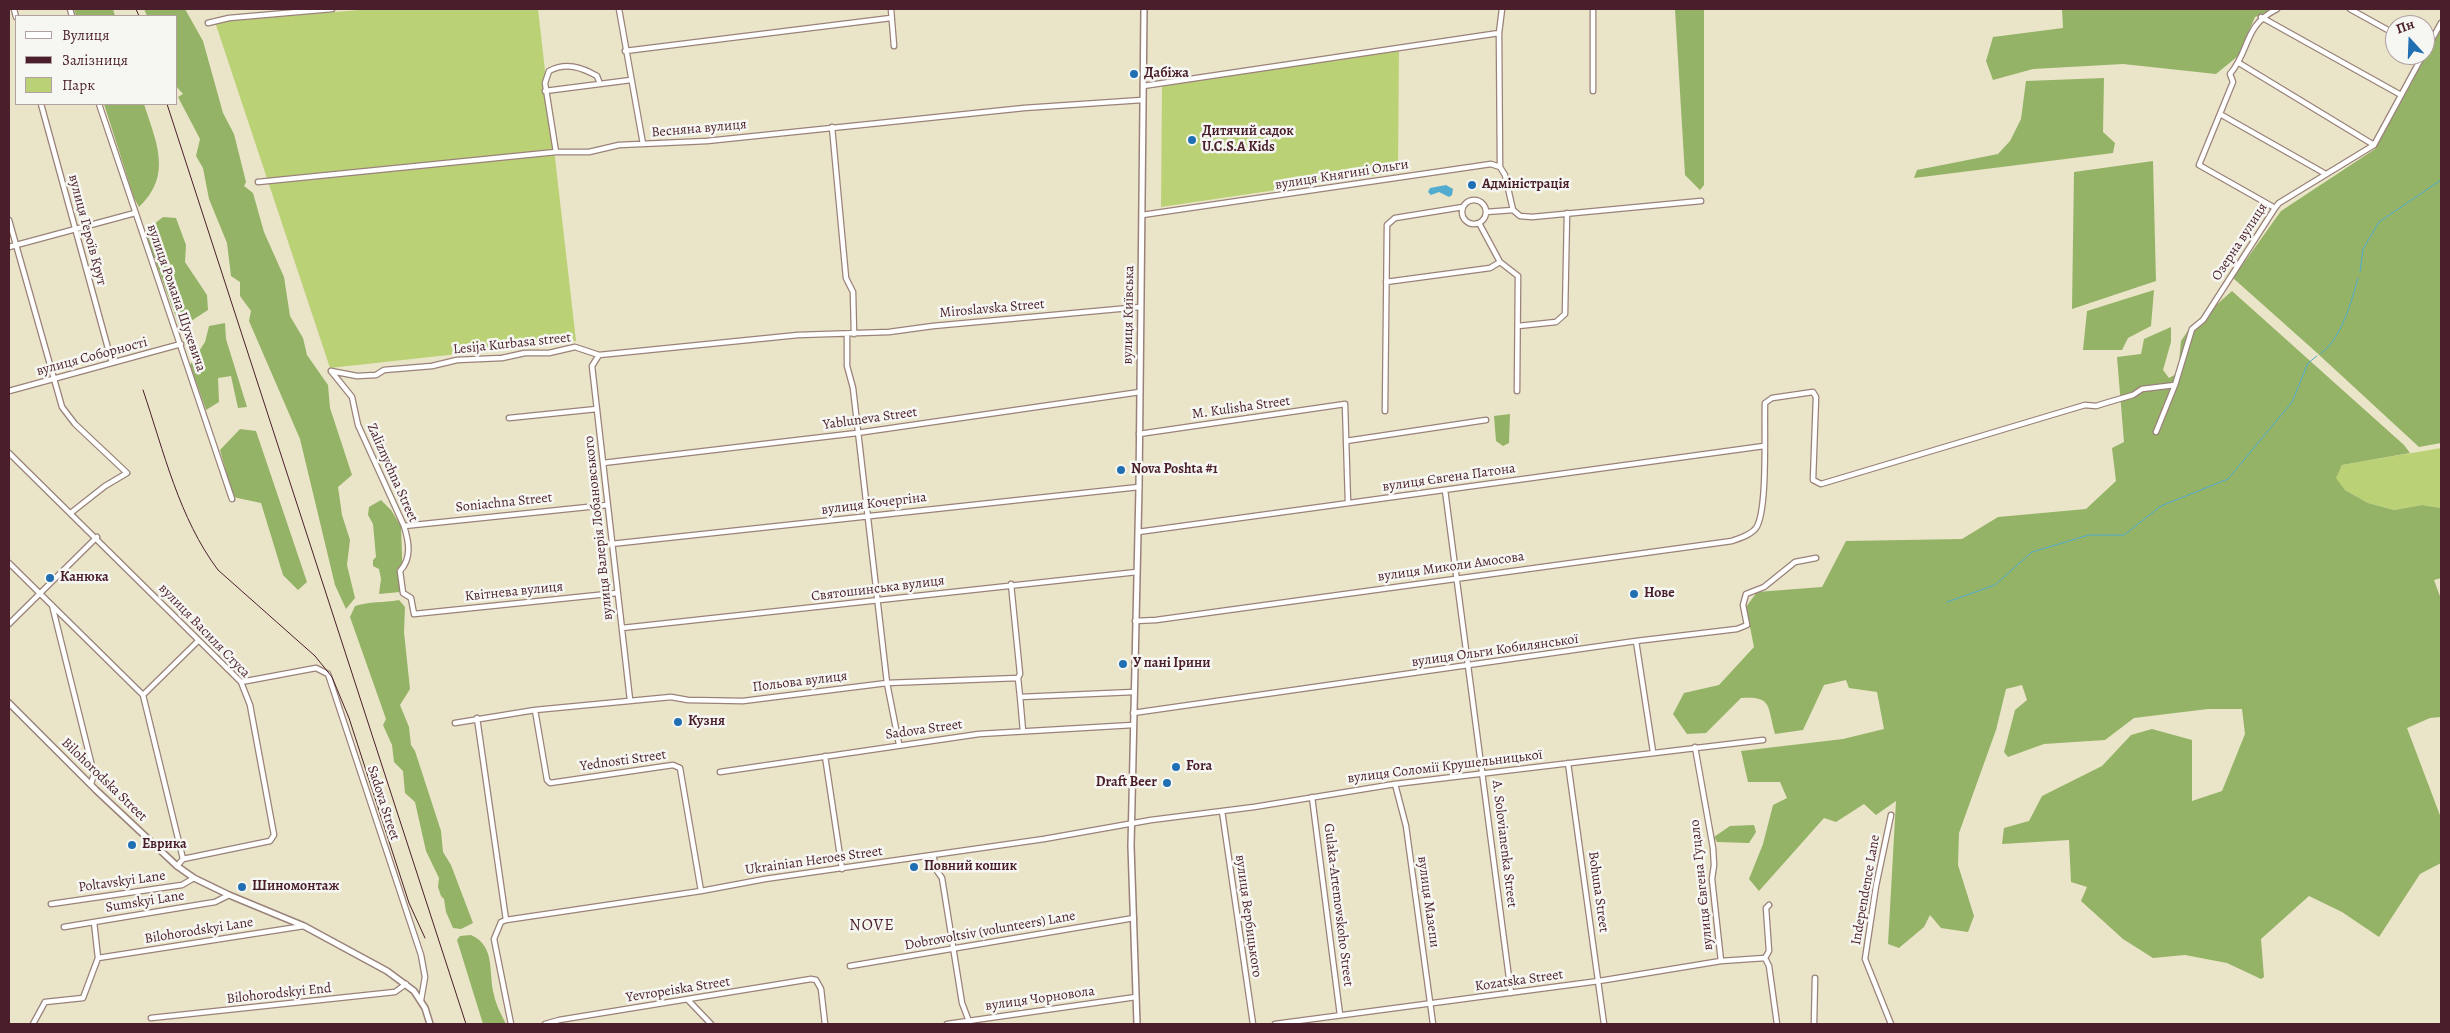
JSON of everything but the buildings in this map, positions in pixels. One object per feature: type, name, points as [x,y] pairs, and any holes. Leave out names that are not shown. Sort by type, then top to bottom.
[{"type":"street","points":[[208,23],[229,18],[332,9]]},
{"type":"street","points":[[618,9],[643,144]]},
{"type":"street","points":[[891,9],[894,46]]},
{"type":"street","name":"вулиця Київська","points":[[1137,1024],[1131,824],[1139,486],[1144,9]]},
{"type":"street","points":[[1502,9],[1500,33],[1500,167],[1505,175],[1513,210],[1520,216],[1532,217],[1701,201]]},
{"type":"street","points":[[1593,90],[1594,9]]},
{"type":"street","points":[[2275,208],[2199,165],[2233,82],[2230,74],[2239,63],[2251,33],[2262,17],[2277,9]]},
{"type":"street","points":[[2350,9],[2385,28]]},
{"type":"street","points":[[2262,17],[2401,95]]},
{"type":"street","points":[[625,51],[892,18]]},
{"type":"street","points":[[1143,86],[1500,33]]},
{"type":"street","points":[[2239,63],[2374,145],[2418,65]]},
{"type":"street","points":[[556,152],[545,83],[549,72],[558,66],[582,67],[597,76],[600,84]]},
{"type":"street","points":[[546,91],[631,80]]},
{"type":"street","name":"Весняна вулиця","points":[[258,182],[556,152],[590,152],[620,145],[717,140],[832,127],[857,127],[1024,108],[1142,100]]},
{"type":"street","name":"вулиця Героїв Крут","points":[[41,105],[112,363]]},
{"type":"street","name":"вулиця Романа Шухевича","points":[[100,105],[232,499]]},
{"type":"street","points":[[2220,114],[2324,174]]},
{"type":"street","points":[[832,127],[846,278],[853,292],[854,334]]},
{"type":"street","name":"Озерна вулиця","points":[[2156,432],[2175,385],[2192,329],[2202,320],[2275,208],[2279,203],[2324,174],[2374,145]]},
{"type":"street","name":"вулиця Княгині Ольги","points":[[1142,215],[1490,164],[1500,167]]},
{"type":"street","points":[[1385,411],[1386,227],[1390,220],[1395,218],[1463,207],[1470,201],[1476,200],[1483,204],[1486,212],[1484,218],[1480,223],[1466,222],[1462,216],[1463,207]]},
{"type":"street","points":[[1486,212],[1513,210]]},
{"type":"street","points":[[9,247],[135,213]]},
{"type":"street","points":[[1518,326],[1556,322],[1565,314],[1567,213]]},
{"type":"street","points":[[9,220],[62,407],[75,424],[127,473],[105,486],[72,512]]},
{"type":"street","points":[[1480,223],[1500,262],[1518,276],[1517,391]]},
{"type":"street","points":[[1386,282],[1490,268],[1500,262]]},
{"type":"street","name":"Miroslavska Street","points":[[847,334],[1140,307]]},
{"type":"street","points":[[847,334],[847,366],[853,388],[887,683],[899,744]]},
{"type":"street","name":"Lesija Kurbasa street","points":[[330,371],[357,376],[376,375],[384,370],[432,366],[456,360],[502,358],[526,353],[549,353],[575,347],[599,355],[798,335],[847,334]]},
{"type":"street","name":"вулиця Соборності","points":[[9,392],[180,344]]},
{"type":"street","name":"вулиця Валерія Лобановського","points":[[599,355],[592,366],[606,504],[630,700]]},
{"type":"street","name":"Zaliznychna Street","points":[[330,371],[352,397],[358,425],[404,526],[408,538],[409,555],[406,565],[400,571],[403,593],[412,598],[414,614]]},
{"type":"street","points":[[1764,446],[1765,403],[1772,398],[1798,394],[1813,392],[1816,397],[1812,480],[1821,484],[2085,405],[2096,406],[2133,395],[2142,389],[2175,385]]},
{"type":"street","name":"Yabluneva Street","points":[[603,463],[857,433],[1140,392]]},
{"type":"street","name":"M. Kulisha Street","points":[[1139,434],[1345,404],[1346,441]]},
{"type":"street","points":[[509,418],[597,409]]},
{"type":"street","points":[[1348,503],[1346,441],[1486,420]]},
{"type":"street","name":"вулиця Євгена Патона","points":[[1138,532],[1764,446]]},
{"type":"street","name":"вулиця Миколи Амосова","points":[[1135,621],[1156,620],[1732,541],[1746,536],[1756,528],[1760,518],[1764,446]]},
{"type":"street","name":"вулиця Василя Стуса","points":[[9,452],[72,512],[198,641],[241,682],[250,705],[274,834],[270,841],[183,859]]},
{"type":"street","name":"вулиця Кочергіна","points":[[611,544],[1139,486]]},
{"type":"street","name":"A. Solovianenka Street","points":[[1445,490],[1511,993]]},
{"type":"street","name":"Soniachna Street","points":[[404,526],[606,504]]},
{"type":"street","points":[[9,624],[97,537]]},
{"type":"street","name":"вулиця Ольги Кобилянської","points":[[1133,713],[1737,629],[1747,625],[1743,605],[1746,594],[1764,588],[1795,562],[1816,558]]},
{"type":"street","points":[[9,563],[143,695],[183,859],[177,866]]},
{"type":"street","name":"Святошинська вулиця","points":[[622,628],[1012,584],[1136,572]]},
{"type":"street","points":[[1012,584],[1020,674],[1018,678],[1022,731]]},
{"type":"street","name":"Квітнева вулиця","points":[[414,614],[617,593]]},
{"type":"street","points":[[51,604],[94,774],[91,784]]},
{"type":"street","points":[[143,695],[198,641]]},
{"type":"street","points":[[1636,642],[1652,752]]},
{"type":"street","name":"Sadova Street","points":[[241,682],[316,668],[328,674],[421,955],[425,977],[421,1000],[430,1024]]},
{"type":"street","name":"Польова вулиця","points":[[454,723],[535,710],[630,700],[671,697],[688,700],[742,700],[887,683],[1018,678]]},
{"type":"street","points":[[1020,697],[1134,692]]},
{"type":"street","name":"Bilohorodska Street","points":[[9,703],[177,866],[194,878],[229,895],[304,926],[387,971],[406,984],[421,1000]]},
{"type":"street","name":"Yednosti Street","points":[[535,710],[547,780],[550,783],[673,765],[680,768],[701,891]]},
{"type":"street","points":[[477,718],[503,921],[494,940],[511,1024]]},
{"type":"street","name":"Sadova Street","points":[[720,772],[899,744],[1022,731],[1133,725]]},
{"type":"street","name":"вулиця Соломії Крушельницької","points":[[1131,824],[1483,772],[1763,740]]},
{"type":"street","name":"вулиця Євгена Гуцало","points":[[1695,747],[1712,848],[1714,865],[1712,879],[1722,961]]},
{"type":"street","points":[[825,756],[842,869]]},
{"type":"street","name":"Bohuna Street","points":[[1568,763],[1604,1024]]},
{"type":"street","name":"вулиця Мазепи","points":[[1395,784],[1406,826],[1433,1024]]},
{"type":"street","name":"Gulaka-Artemovskoho Street","points":[[1312,797],[1340,1016]]},
{"type":"street","name":"вулиця Вербицького","points":[[1222,811],[1253,1024]]},
{"type":"street","name":"Independence Lane","points":[[1891,815],[1876,886],[1866,959],[1891,1024]]},
{"type":"street","name":"Ukrainian Heroes Street","points":[[503,921],[701,891],[765,879],[842,869],[1131,824]]},
{"type":"street","points":[[933,855],[937,871],[942,878],[962,1003],[970,1022]]},
{"type":"street","name":"Poltavskyi Lane","points":[[51,904],[182,885],[194,878]]},
{"type":"street","name":"Sumskyi Lane","points":[[64,927],[215,902],[229,895]]},
{"type":"street","points":[[1769,905],[1766,908],[1769,951],[1765,958],[1769,966],[1777,1024]]},
{"type":"street","name":"Dobrovoltsiv (volunteers) Lane","points":[[850,966],[954,950],[1134,918]]},
{"type":"street","points":[[33,1024],[45,1002],[83,998],[98,958],[94,922]]},
{"type":"street","name":"Bilohorodskyi Lane","points":[[98,958],[304,926]]},
{"type":"street","name":"Kozatska Street","points":[[1276,1024],[1599,981],[1722,961],[1765,958]]},
{"type":"street","points":[[1814,1024],[1815,978]]},
{"type":"street","name":"Yevropeiska Street","points":[[545,1024],[559,1020],[811,979],[816,980],[821,989],[825,1024]]},
{"type":"street","name":"Bilohorodskyi End","points":[[151,1018],[395,992],[406,984]]},
{"type":"street","name":"вулиця Чорновола","points":[[947,1024],[1136,997]]},
{"type":"street","points":[[688,1000],[711,1024]]},
{"type":"green space","points":[[74,9],[113,9],[115,15],[76,15]]},
{"type":"green space","points":[[144,9],[185,9],[203,41],[223,113],[234,134],[246,182],[244,186],[253,193],[264,232],[284,277],[290,316],[303,338],[307,355],[328,385],[330,408],[352,475],[338,487],[342,515],[350,540],[347,565],[355,598],[346,609],[335,585],[300,439],[249,321],[251,311],[240,296],[240,282],[231,276],[227,243],[209,199],[203,168],[196,156],[200,139],[178,97],[183,94],[178,88],[178,15],[147,15]]},
{"type":"green space","points":[[371,9],[538,9],[576,341],[330,368],[215,22]]},
{"type":"green space","points":[[1675,9],[1704,9],[1704,185],[1700,190],[1685,175]]},
{"type":"green space","points":[[2062,9],[2274,9],[2255,17],[2238,56],[2216,74],[2123,64],[2033,69],[1993,80],[1986,61],[1993,37],[2063,28]]},
{"type":"green space","points":[[2441,29],[2441,443],[2419,447],[2233,278],[2281,211],[2375,149],[2421,65],[2435,65],[2435,40]]},
{"type":"green space","points":[[1399,51],[1398,172],[1161,207],[1162,85]]},
{"type":"green space","points":[[2104,78],[2103,132],[2115,143],[2113,153],[1914,178],[1917,170],[1998,154],[2010,141],[2021,119],[2026,81]]},
{"type":"green space","points":[[104,105],[144,105],[153,132],[159,158],[156,183],[139,207],[134,198]]},
{"type":"green space","points":[[2153,161],[2156,281],[2072,309],[2074,172]]},
{"type":"green space","points":[[163,217],[176,218],[186,245],[185,262],[207,295],[208,310],[188,323],[179,325],[147,239],[149,228]]},
{"type":"green space","points":[[2154,290],[2151,326],[2128,338],[2122,350],[2083,350],[2087,311]]},
{"type":"green space","points":[[2232,291],[2404,445],[2410,453],[2342,465],[2336,478],[2345,490],[2368,503],[2394,510],[2422,505],[2441,508],[2441,578],[2434,580],[2441,599],[2441,717],[2430,718],[2407,728],[2441,818],[2441,863],[2420,874],[2379,937],[2342,912],[2309,896],[2261,939],[2264,977],[2261,979],[2227,963],[2185,955],[2153,958],[2123,939],[2081,901],[2087,887],[2071,882],[2069,840],[2002,844],[2004,828],[2029,821],[2042,796],[2102,766],[2131,735],[2152,729],[2192,740],[2192,801],[2222,791],[2245,734],[2242,709],[2208,709],[2134,718],[2105,740],[2044,744],[2008,757],[2004,752],[2015,710],[2027,700],[2022,685],[2006,689],[1996,730],[1959,833],[1958,865],[1974,916],[1968,932],[1941,928],[1930,915],[1924,927],[1899,948],[1888,944],[1896,801],[1876,815],[1864,804],[1836,822],[1824,818],[1759,891],[1749,879],[1763,844],[1773,805],[1787,798],[1780,782],[1748,782],[1741,751],[1843,739],[1884,729],[1877,692],[1849,688],[1846,680],[1824,685],[1803,730],[1775,734],[1769,710],[1764,701],[1741,698],[1706,733],[1687,734],[1673,714],[1684,693],[1719,685],[1754,647],[1746,607],[1757,592],[1822,587],[1846,541],[1962,539],[1998,517],[2086,509],[2116,481],[2112,448],[2124,442],[2117,357],[2141,354],[2144,339],[2171,327],[2171,342],[2163,370],[2169,378],[2178,373],[2181,341],[2189,329]]},
{"type":"green space","points":[[225,323],[226,339],[247,407],[238,408],[231,376],[218,378],[219,402],[206,410],[190,365],[205,342],[209,326]]},
{"type":"green space","points":[[1510,414],[1509,443],[1503,446],[1496,441],[1494,416]]},
{"type":"green space","points":[[240,429],[256,431],[307,582],[298,590],[283,575],[261,503],[233,497],[220,450]]},
{"type":"green space","points":[[2441,448],[2441,508],[2422,505],[2394,510],[2368,503],[2345,490],[2335,478],[2342,465]]},
{"type":"green space","points":[[381,500],[391,510],[401,526],[403,588],[400,592],[379,594],[381,579],[379,569],[373,566],[373,560],[376,557],[373,524],[368,515],[369,507]]},
{"type":"green space","points":[[399,600],[405,607],[404,632],[410,689],[400,705],[409,727],[411,745],[415,751],[441,831],[443,852],[451,865],[473,923],[461,929],[453,928],[446,912],[444,899],[438,887],[439,878],[426,851],[415,802],[405,793],[403,771],[394,762],[392,745],[383,725],[386,719],[350,617],[355,606]]},
{"type":"green space","points":[[1754,825],[1756,832],[1749,843],[1717,842],[1714,837],[1730,826]]},
{"type":"green space","points":[[471,935],[479,940],[488,953],[495,999],[506,1024],[483,1024],[457,940],[460,936]]},
{"type":"water","points":[[1446,185],[1453,189],[1452,195],[1449,197],[1439,192],[1431,195],[1428,192],[1430,188]]},
{"type":"waterway","points":[[2360,272],[2363,249],[2379,222],[2441,180]]},
{"type":"waterway","points":[[2321,353],[2334,339],[2345,319],[2358,278]]},
{"type":"waterway","points":[[1947,602],[1995,585],[2032,552],[2089,535],[2124,535],[2161,506],[2228,479],[2292,402],[2308,363],[2317,356]]},
{"type":"railway","points":[[136,9],[139,15]]},
{"type":"railway","points":[[167,105],[466,1024]]},
{"type":"railway","points":[[143,390],[174,484],[204,550],[218,570],[315,656],[332,677],[349,718],[409,903],[425,938]]},
{"type":"place","name":"Дабіжа","points":[[1134,74]]},
{"type":"place","name":"Дитячий садок U.C.S.A Kids","points":[[1192,140]]},
{"type":"place","name":"Адміністрація","points":[[1472,185]]},
{"type":"place","name":"Nova Poshta #1","points":[[1121,470]]},
{"type":"place","name":"Канюка","points":[[50,578]]},
{"type":"place","name":"Нове","points":[[1634,594]]},
{"type":"place","name":"У пані Ірини","points":[[1123,664]]},
{"type":"place","name":"Кузня","points":[[678,722]]},
{"type":"place","name":"Fora","points":[[1176,767]]},
{"type":"place","name":"Draft Beer","points":[[1167,783]]},
{"type":"place","name":"Еврика","points":[[132,845]]},
{"type":"place","name":"Повний кошик","points":[[914,867]]},
{"type":"place","name":"Шиномонтаж","points":[[242,887]]},
{"type":"district","name":"NOVE","points":[[872,926]]}]
